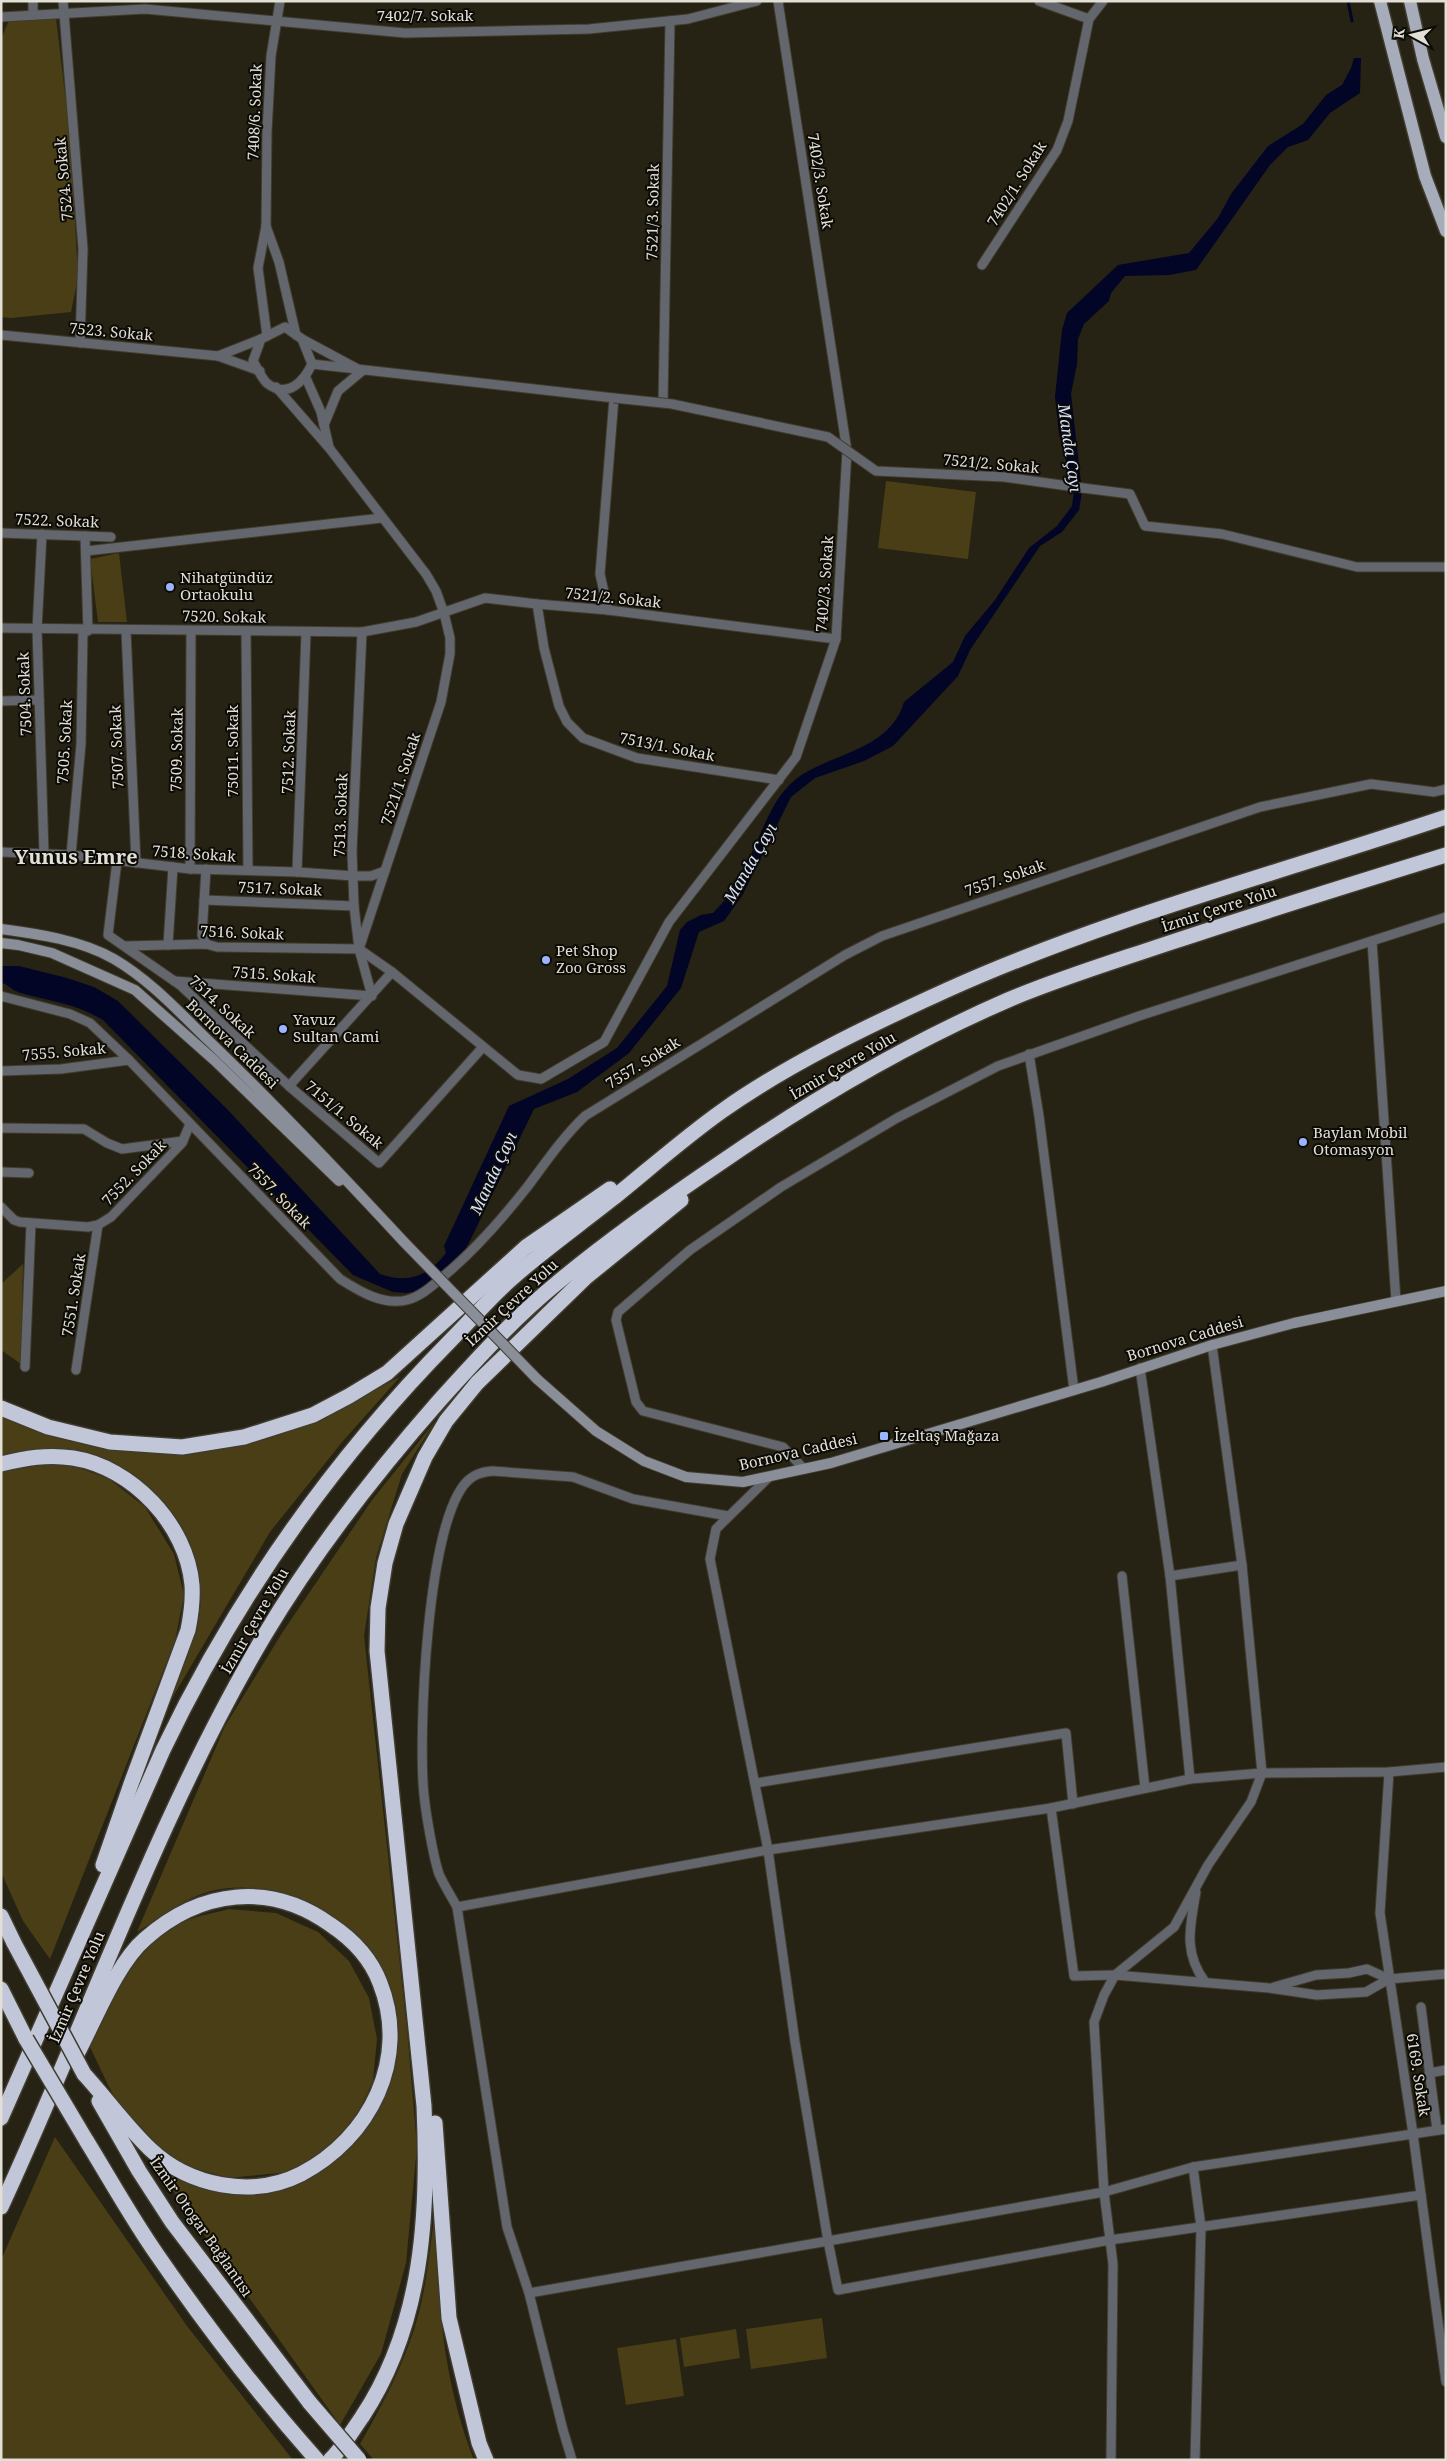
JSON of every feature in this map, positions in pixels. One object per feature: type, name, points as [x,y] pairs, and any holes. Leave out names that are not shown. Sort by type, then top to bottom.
[{"type":"highway","name":"İzmir Çevre Yolu","points":[[1,2118],[163,1750],[190,1693],[253,1586],[340,1462],[410,1381],[508,1282],[722,1111],[786,1072],[870,1026],[949,989],[1012,963],[1239,883],[1446,817]]},
{"type":"highway","name":"İzmir Çevre Yolu","points":[[1,2206],[48,2105],[146,1870],[202,1750],[262,1638],[305,1570],[345,1513],[410,1434],[463,1375],[554,1285],[639,1218],[760,1136],[857,1075],[1007,1001],[1080,973],[1446,855]]},
{"type":"highway","points":[[1,1408],[48,1427],[110,1442],[182,1447],[244,1437],[313,1415],[387,1373],[526,1247],[722,1111]]},
{"type":"highway","points":[[330,2460],[374,2399],[391,2364],[415,2289],[422,2241],[426,2160],[424,2106],[377,1651],[378,1608],[385,1564],[396,1524],[409,1490],[446,1421],[477,1383],[585,1278],[760,1136]]},
{"type":"highway","points":[[1,1464],[26,1458],[73,1458],[96,1464],[117,1474],[138,1489],[161,1511],[178,1537],[192,1584],[192,1610],[188,1630],[131,1784],[69,1967]]},
{"type":"highway","points":[[60,2074],[72,2062],[117,1975],[143,1940],[191,1908],[213,1901],[259,1896],[280,1899],[301,1906],[322,1918],[343,1933],[366,1957],[380,1983],[388,2011],[390,2053],[377,2097],[365,2120],[350,2139],[334,2153],[291,2179],[272,2185],[236,2187],[212,2183],[189,2175],[150,2149],[84,2074]]},
{"type":"highway","name":"İzmir Otogar Bağlantısı","points":[[1,1916],[84,2074],[139,2171],[172,2222],[310,2403],[359,2460]]},
{"type":"highway","points":[[406,1946],[435,2122],[449,2318],[479,2443],[486,2460]]},
{"type":"highway","points":[[1,1989],[26,2039],[157,2254],[236,2364],[317,2460]]},
{"type":"highway","points":[[1,2013],[12,2028],[26,2039]]},
{"type":"highway","points":[[1,2098],[44,2022]]},
{"type":"main road","points":[[1380,1],[1425,176],[1446,231]]},
{"type":"main road","points":[[1410,1],[1423,59],[1446,137]]},
{"type":"main road","name":"Bornova Caddesi","points":[[1,929],[81,945],[113,959],[146,981],[260,1091],[342,1174],[404,1242],[537,1379],[596,1432],[644,1461],[686,1477],[743,1482],[804,1469],[1074,1390],[1212,1345],[1294,1323],[1446,1291]]},
{"type":"main road","name":"Bornova Caddesi","points":[[1,943],[52,953],[135,990],[214,1060],[404,1242]]},
{"type":"street","points":[[33,15],[34,1]]},
{"type":"street","name":"7524. Sokak","points":[[63,1],[83,249],[80,343]]},
{"type":"street","name":"7408/6. Sokak","points":[[266,226],[267,132],[272,56],[280,1]]},
{"type":"street","name":"7402/7. Sokak","points":[[1,17],[145,9],[276,23],[404,33],[589,29],[688,19],[756,1]]},
{"type":"street","name":"7402/3. Sokak","points":[[483,1046],[518,1075],[541,1079],[604,1042],[670,922],[796,757],[836,639],[847,451],[778,1]]},
{"type":"street","points":[[1039,1],[1089,19]]},
{"type":"street","name":"7402/1. Sokak","points":[[982,265],[1056,150],[1068,121],[1089,19],[1103,1]]},
{"type":"street","name":"7521/3. Sokak","points":[[663,403],[670,21]]},
{"type":"street","points":[[266,226],[279,262],[299,337],[312,364],[306,378],[296,386],[283,390],[268,384],[253,360],[264,337],[258,268],[266,226]]},
{"type":"street","points":[[218,356],[285,327],[299,337],[362,371],[338,391],[324,425]]},
{"type":"street","name":"7523. Sokak","points":[[1,335],[218,356]]},
{"type":"street","points":[[218,356],[260,371]]},
{"type":"street","name":"7521/2. Sokak","points":[[312,364],[663,403],[828,437],[876,470],[1004,477],[1130,494],[1146,526],[1222,534],[1357,567],[1446,567]]},
{"type":"street","points":[[306,378],[324,425],[330,450]]},
{"type":"street","name":"7521/1. Sokak","points":[[276,387],[330,450],[426,574],[444,613],[450,638],[450,654],[441,702],[359,949]]},
{"type":"street","points":[[608,610],[600,574],[614,398]]},
{"type":"street","points":[[86,551],[382,518]]},
{"type":"street","name":"7522. Sokak","points":[[1,533],[111,537]]},
{"type":"street","name":"7504. Sokak","points":[[42,534],[37,629],[44,853]]},
{"type":"street","name":"7505. Sokak","points":[[71,855],[81,744],[85,631],[85,536]]},
{"type":"street","points":[[444,613],[485,598],[537,604]]},
{"type":"street","name":"7521/2. Sokak","points":[[537,604],[608,610],[836,639]]},
{"type":"street","name":"7513/1. Sokak","points":[[537,604],[544,648],[559,706],[567,722],[583,738],[637,758],[779,780]]},
{"type":"street","name":"7520. Sokak","points":[[1,628],[85,631],[362,632],[389,628],[444,613]]},
{"type":"street","name":"7507. Sokak","points":[[126,630],[136,863]]},
{"type":"street","name":"7509. Sokak","points":[[190,870],[191,631]]},
{"type":"street","name":"75011. Sokak","points":[[246,631],[248,870]]},
{"type":"street","name":"7513. Sokak","points":[[362,632],[352,852],[354,906],[359,949],[372,996]]},
{"type":"street","name":"7512. Sokak","points":[[297,872],[306,633]]},
{"type":"street","points":[[1,701],[39,700]]},
{"type":"street","name":"7557. Sokak","points":[[1,996],[70,1014],[90,1023],[129,1060],[340,1279],[362,1293],[384,1300],[405,1300],[422,1294],[474,1250],[527,1187],[558,1146],[585,1116],[836,960],[882,936],[1260,807],[1371,784],[1434,792],[1446,789]]},
{"type":"street","name":"7518. Sokak","points":[[1,852],[71,855],[190,870],[248,870],[354,876],[371,876],[385,871]]},
{"type":"street","name":"7514. Sokak","points":[[117,861],[108,935],[174,981],[289,1086]]},
{"type":"street","points":[[168,945],[173,867]]},
{"type":"street","points":[[206,869],[202,935],[206,944]]},
{"type":"street","name":"7517. Sokak","points":[[204,900],[354,906]]},
{"type":"street","points":[[804,1469],[783,1447],[643,1410],[636,1402],[616,1320],[618,1312],[690,1250],[781,1187],[897,1118],[998,1066],[1139,1016],[1446,916]]},
{"type":"street","points":[[1372,941],[1396,1300]]},
{"type":"street","name":"7516. Sokak","points":[[124,946],[206,944],[217,947],[359,949]]},
{"type":"street","points":[[359,949],[392,972],[483,1046]]},
{"type":"street","name":"7151/1. Sokak","points":[[392,972],[289,1086],[379,1163],[483,1046]]},
{"type":"street","name":"7515. Sokak","points":[[174,981],[372,996]]},
{"type":"street","points":[[1029,1054],[1041,1127],[1074,1390]]},
{"type":"street","name":"7555. Sokak","points":[[1,1071],[62,1069],[129,1060]]},
{"type":"street","name":"7552. Sokak","points":[[1,1207],[14,1220],[31,1223],[98,1225],[111,1217],[183,1141],[190,1124]]},
{"type":"street","points":[[1,1128],[84,1129],[106,1144],[122,1149],[183,1141]]},
{"type":"street","points":[[1,1172],[29,1173]]},
{"type":"street","points":[[24,1367],[31,1223]]},
{"type":"street","name":"7551. Sokak","points":[[76,1370],[98,1225]]},
{"type":"street","points":[[1111,2460],[1114,2264],[1104,2192],[1094,2022],[1104,1995],[1115,1975],[1174,1927],[1197,1885],[1251,1802],[1262,1772],[1242,1565],[1212,1345]]},
{"type":"street","points":[[1140,1368],[1170,1576],[1190,1779]]},
{"type":"street","points":[[572,2460],[529,2293],[507,2227],[457,1907],[439,1873],[424,1795],[423,1672],[435,1575],[452,1505],[470,1478],[481,1472],[492,1471],[573,1478],[633,1499],[728,1516]]},
{"type":"street","points":[[769,1477],[716,1529],[710,1559],[768,1850],[795,2042],[838,2290],[1110,2240],[1421,2195]]},
{"type":"street","points":[[1170,1576],[1242,1565]]},
{"type":"street","points":[[1122,1576],[1145,1788]]},
{"type":"street","points":[[756,1783],[1066,1733],[1073,1804]]},
{"type":"street","points":[[457,1907],[768,1850],[1051,1808],[1190,1779],[1262,1772],[1389,1772],[1446,1767]]},
{"type":"street","name":"6169. Sokak","points":[[1389,1772],[1380,1913],[1414,2134],[1446,2382]]},
{"type":"street","points":[[1051,1808],[1074,1976],[1115,1975],[1205,1982],[1317,1995],[1366,1992],[1389,1979],[1446,1974]]},
{"type":"street","points":[[1197,1885],[1188,1937],[1194,1968],[1205,1982]]},
{"type":"street","points":[[1269,1988],[1316,1975],[1349,1973],[1367,1969],[1389,1979]]},
{"type":"street","name":"6169. Sokak","points":[[1421,2007],[1429,2073],[1441,2129]]},
{"type":"street","name":"6169. Sokak","points":[[1429,2073],[1446,2070]]},
{"type":"street","points":[[529,2293],[1104,2192],[1193,2167],[1441,2129]]},
{"type":"street","points":[[1193,2167],[1201,2227],[1196,2460]]},
{"type":"shaded area","points":[[56,18],[70,136],[78,278],[71,312],[11,318],[1,317],[1,39],[9,20]]},
{"type":"shaded area","points":[[886,481],[976,492],[968,559],[878,548]]},
{"type":"shaded area","points":[[119,553],[127,622],[98,622],[90,559]]},
{"type":"shaded area","points":[[23,1264],[21,1364],[1,1350],[1,1284]]},
{"type":"shaded area","points":[[400,1377],[343,1441],[270,1532],[171,1700],[194,1636],[201,1598],[196,1562],[181,1527],[171,1511],[145,1485],[129,1476],[70,1456],[36,1450],[13,1453],[1,1457],[1,1417],[60,1439],[125,1451],[181,1452],[223,1449],[299,1428]]},
{"type":"shaded area","points":[[436,1420],[402,1474],[376,1558],[364,1636],[407,2029],[417,2147],[406,2263],[381,2354],[340,2425],[151,2160],[167,2171],[195,2179],[270,2191],[291,2187],[312,2178],[332,2163],[367,2123],[390,2079],[396,2059],[397,2040],[395,2030],[368,1956],[360,1941],[325,1912],[282,1894],[259,1889],[236,1888],[213,1891],[192,1898],[137,1932],[225,1726],[282,1633],[372,1500]]},
{"type":"shaded area","points":[[29,1464],[71,1465],[109,1479],[145,1507],[174,1554],[184,1595],[175,1641],[50,1959],[23,1921],[1,1872],[1,1470]]},
{"type":"shaded area","points":[[229,1909],[276,1913],[318,1932],[349,1961],[369,1998],[377,2039],[373,2081],[355,2120],[327,2151],[290,2172],[228,2178],[191,2167],[162,2152],[129,2121],[109,2087],[89,2045],[127,1975],[152,1944],[184,1922]]},
{"type":"shaded area","points":[[55,2137],[187,2326],[293,2460],[1,2460],[1,2260]]},
{"type":"shaded area","points":[[434,2218],[440,2311],[444,2340],[455,2400],[474,2460],[374,2460],[360,2444],[394,2380],[414,2329],[424,2289]]},
{"type":"shaded area","points":[[822,2318],[827,2358],[751,2369],[746,2329]]},
{"type":"shaded area","points":[[736,2329],[740,2358],[684,2367],[680,2338]]},
{"type":"shaded area","points":[[676,2339],[684,2396],[626,2405],[617,2348]]},
{"type":"water","name":"Manda Çayı","points":[[1354,58],[1361,58],[1360,93],[1330,113],[1308,140],[1288,147],[1270,165],[1196,270],[1169,275],[1125,276],[1111,293],[1109,301],[1084,324],[1078,339],[1077,364],[1071,394],[1082,492],[1079,510],[1062,532],[1040,546],[970,650],[958,676],[893,746],[864,761],[815,778],[791,797],[742,896],[724,921],[699,932],[681,988],[629,1053],[577,1092],[534,1109],[464,1253],[421,1291],[393,1292],[353,1275],[103,1020],[82,1009],[18,992],[1,983],[1,966],[19,966],[94,987],[118,1001],[227,1109],[380,1274],[390,1277],[408,1278],[425,1272],[446,1253],[444,1246],[509,1106],[568,1079],[617,1048],[667,986],[680,930],[687,922],[701,915],[713,913],[725,900],[782,793],[796,779],[810,770],[858,749],[886,731],[897,718],[904,702],[953,662],[965,636],[995,600],[1029,548],[1057,526],[1072,506],[1074,491],[1059,434],[1055,397],[1062,330],[1067,313],[1118,265],[1189,253],[1218,218],[1231,194],[1268,146],[1303,124],[1326,95],[1342,85]]},
{"type":"waterway","points":[[1348,1],[1352,21]]},
{"type":"place","name":"Nihatgündüz Ortaokulu","points":[[170,587]]},
{"type":"place","name":"Pet Shop Zoo Gross","points":[[546,960]]},
{"type":"place","name":"Yavuz Sultan Cami","points":[[283,1029]]},
{"type":"place","name":"Baylan Mobil Otomasyon","points":[[1303,1142]]},
{"type":"place","name":"İzeltaş Mağaza","points":[[884,1436]]},
{"type":"district","name":"Yunus Emre","points":[[76,857]]}]
